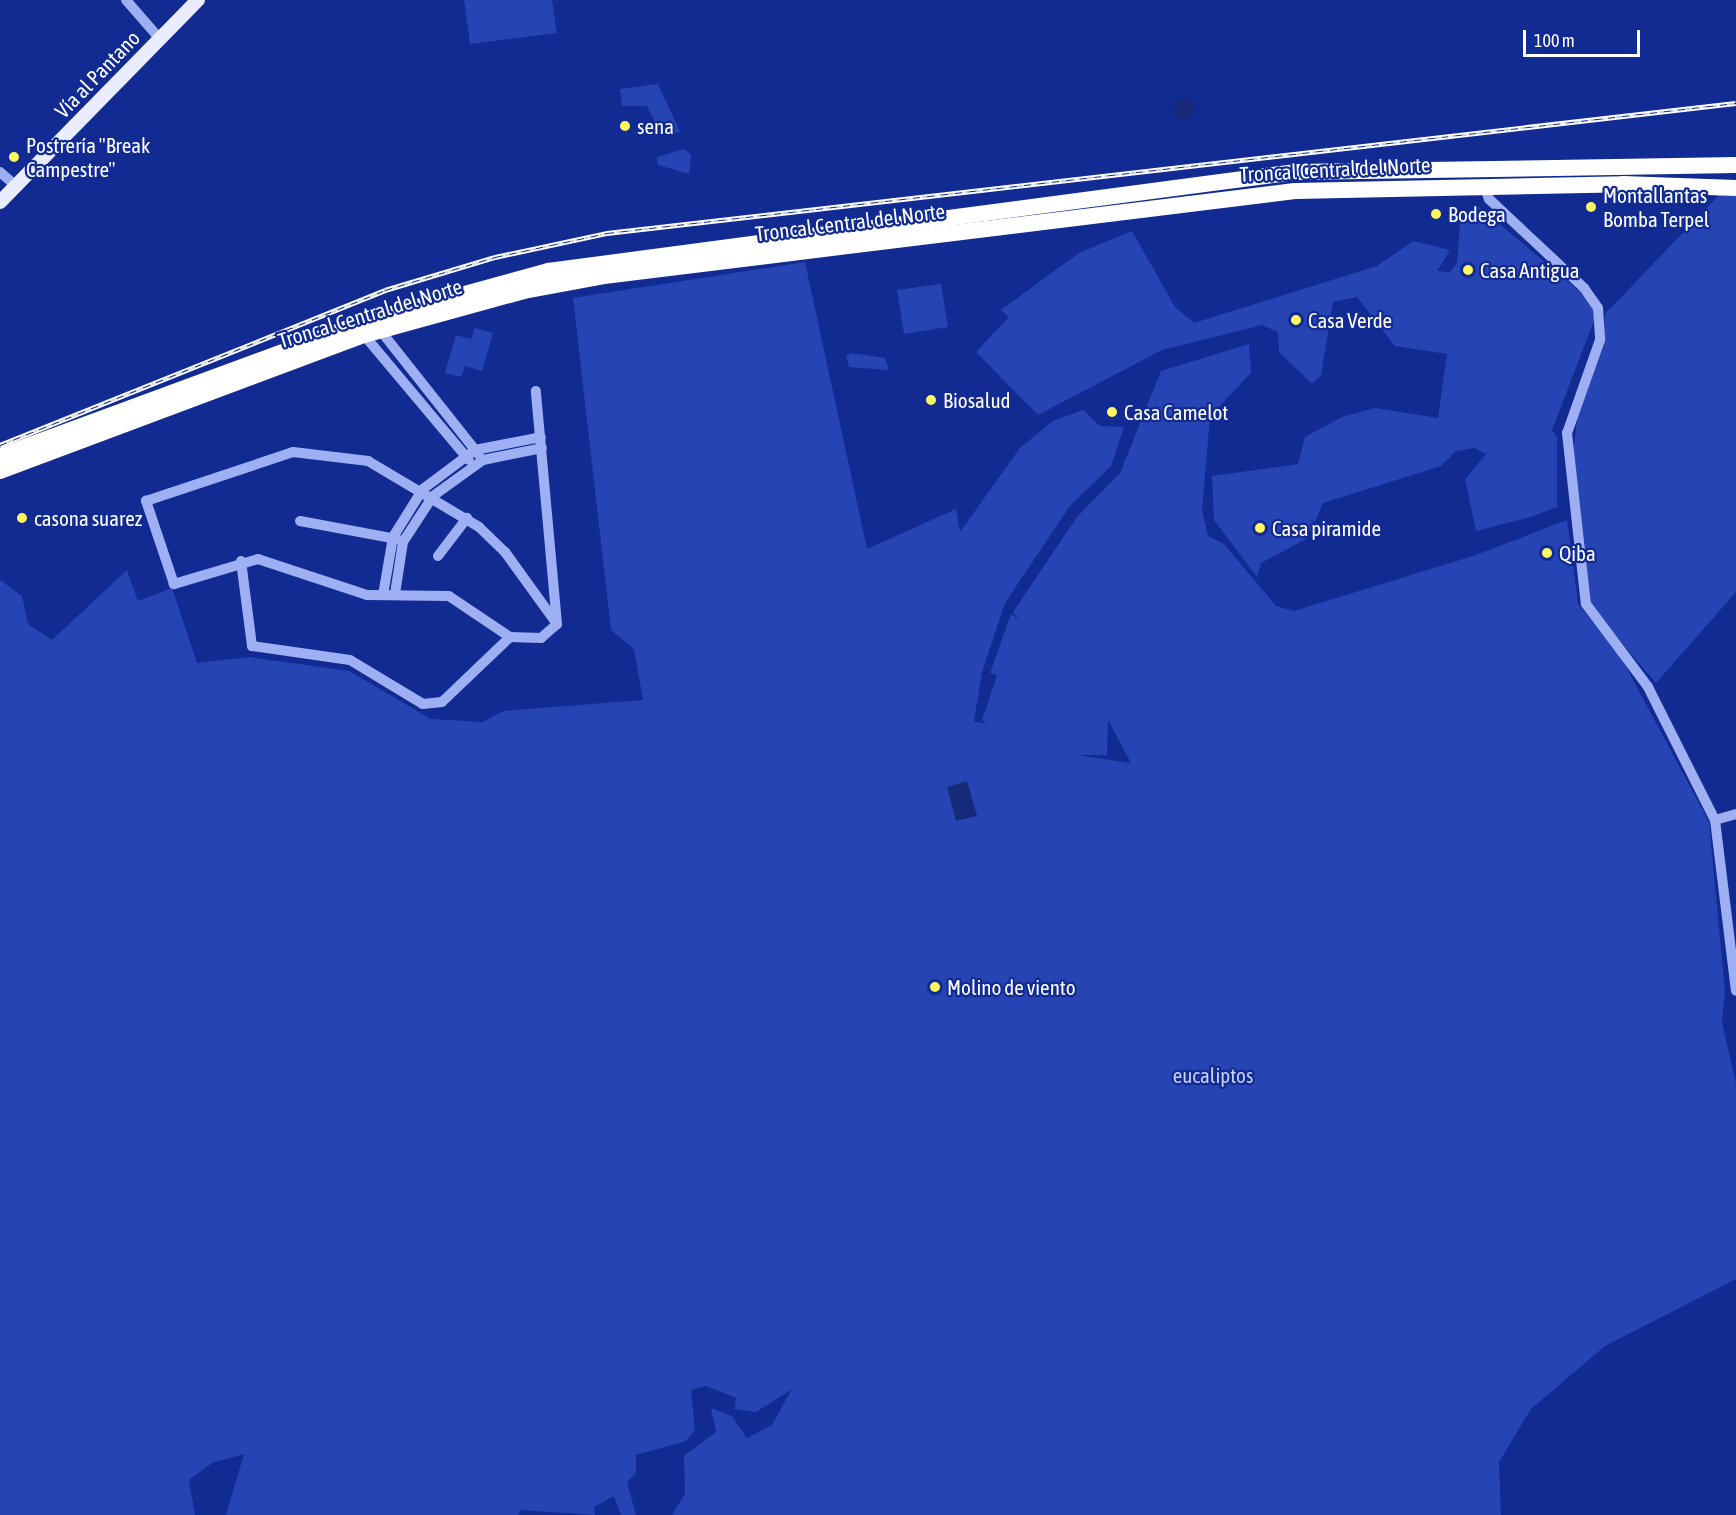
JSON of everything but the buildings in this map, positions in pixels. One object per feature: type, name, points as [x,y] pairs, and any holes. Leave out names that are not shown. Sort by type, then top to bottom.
[{"type":"highway","name":"Troncal Central del Norte","points":[[0,456],[370,320],[548,271],[1296,172],[1736,165]]},
{"type":"highway","name":"Troncal Central del Norte","points":[[0,471],[372,333],[604,276],[1225,197],[1361,187],[1706,183],[1736,188]]},
{"type":"main road","name":"Vía al Pantano","points":[[0,202],[198,0]]},
{"type":"street","points":[[126,0],[160,39]]},
{"type":"street","points":[[0,171],[16,186]]},
{"type":"street","points":[[1484,186],[1489,199],[1584,288],[1598,308],[1600,340],[1567,433],[1586,604],[1648,687],[1715,820],[1736,991]]},
{"type":"street","points":[[372,333],[429,394],[478,462]]},
{"type":"street","points":[[372,333],[419,401],[470,452]]},
{"type":"street","points":[[536,391],[557,624]]},
{"type":"street","points":[[419,401],[429,394]]},
{"type":"street","points":[[383,595],[398,539],[423,489],[470,452],[542,442]]},
{"type":"street","points":[[395,594],[398,539],[433,496],[478,462],[542,442]]},
{"type":"street","points":[[293,452],[368,461],[423,489],[467,518],[505,552],[557,624],[542,638],[510,637],[449,596],[383,595],[351,591],[279,563],[241,561],[174,584],[146,501],[293,452]]},
{"type":"street","points":[[438,556],[467,518]]},
{"type":"street","points":[[300,520],[398,539]]},
{"type":"street","points":[[241,561],[252,646],[350,660],[423,704],[442,702],[510,637]]},
{"type":"street","points":[[1715,820],[1736,814]]},
{"type":"green space","points":[[464,0],[552,0],[557,33],[470,44]]},
{"type":"green space","points":[[658,84],[680,132],[661,136],[647,106],[622,106],[620,89]]},
{"type":"green space","points":[[684,149],[691,155],[689,174],[658,165],[657,157]]},
{"type":"green space","points":[[1722,192],[1736,196],[1736,592],[1656,683],[1589,605],[1572,463],[1578,411],[1604,342],[1605,314]]},
{"type":"green space","points":[[1477,205],[1579,291],[1597,313],[1552,430],[1557,437],[1557,507],[1531,517],[1476,531],[1465,479],[1486,454],[1475,448],[1456,451],[1441,466],[1323,503],[1315,522],[1306,517],[1314,523],[1306,539],[1261,563],[1257,577],[1214,520],[1212,476],[1298,464],[1305,437],[1342,417],[1375,408],[1438,418],[1447,354],[1395,346],[1357,297],[1333,302],[1321,376],[1312,384],[1279,352],[1278,332],[1262,325],[1162,350],[1038,415],[976,352],[1009,317],[1001,310],[1079,253],[1132,231],[1175,307],[1194,323],[1377,266],[1413,241],[1450,250],[1437,271],[1450,272],[1457,263],[1460,222]]},
{"type":"green space","name":"eucaliptos","points":[[805,262],[867,549],[956,509],[960,532],[1020,448],[1053,421],[1083,410],[1100,426],[1124,427],[1111,466],[1070,506],[1005,603],[982,672],[974,721],[987,724],[982,720],[997,675],[990,673],[1011,614],[1019,620],[1013,612],[1077,517],[1120,473],[1161,371],[1249,344],[1251,373],[1210,416],[1202,511],[1208,536],[1224,544],[1276,606],[1294,611],[1476,555],[1567,520],[1578,604],[1617,650],[1709,822],[1725,992],[1722,1022],[1736,1084],[1736,1279],[1605,1346],[1531,1409],[1499,1462],[1501,1515],[672,1515],[685,1494],[684,1456],[716,1432],[711,1408],[732,1416],[747,1438],[772,1425],[792,1389],[756,1412],[735,1409],[736,1398],[706,1386],[691,1390],[695,1430],[686,1441],[636,1455],[636,1473],[627,1482],[636,1515],[621,1515],[614,1496],[594,1507],[595,1515],[521,1510],[518,1515],[226,1515],[244,1454],[212,1463],[189,1480],[195,1515],[0,1515],[0,580],[22,596],[28,624],[52,640],[127,570],[138,601],[172,588],[197,663],[249,657],[349,671],[431,719],[483,722],[503,711],[643,700],[634,649],[611,630],[573,298]],"holes":[[[1108,720],[1131,763],[1076,755],[1107,755]]]},
{"type":"green space","points":[[941,284],[948,327],[904,334],[897,290]]},
{"type":"green space","points":[[475,328],[493,333],[482,371],[465,366],[461,377],[445,373],[456,335],[471,339]]},
{"type":"green space","points":[[851,353],[885,358],[889,370],[849,367],[846,356]]},
{"type":"shaded area","points":[[1180,98],[1188,98],[1195,105],[1195,113],[1188,120],[1180,120],[1173,113],[1173,105]]},
{"type":"shaded area","points":[[967,781],[977,816],[956,821],[947,787]]},
{"type":"railway","points":[[0,445],[385,290],[495,257],[607,233],[1736,103]]},
{"type":"place","name":"sena","points":[[625,126]]},
{"type":"place","name":"Postrería \"Break Campestre\"","points":[[14,157]]},
{"type":"place","name":"Montallantas Bomba Terpel","points":[[1591,207]]},
{"type":"place","name":"Bodega","points":[[1436,214]]},
{"type":"place","name":"Casa Antigua","points":[[1468,270]]},
{"type":"place","name":"Casa Verde","points":[[1296,320]]},
{"type":"place","name":"Biosalud","points":[[931,400]]},
{"type":"place","name":"Casa Camelot","points":[[1112,412]]},
{"type":"place","name":"casona suarez","points":[[22,518]]},
{"type":"place","name":"Casa piramide","points":[[1260,528]]},
{"type":"place","name":"Qiba","points":[[1547,553]]},
{"type":"place","name":"Molino de viento","points":[[935,987]]}]
